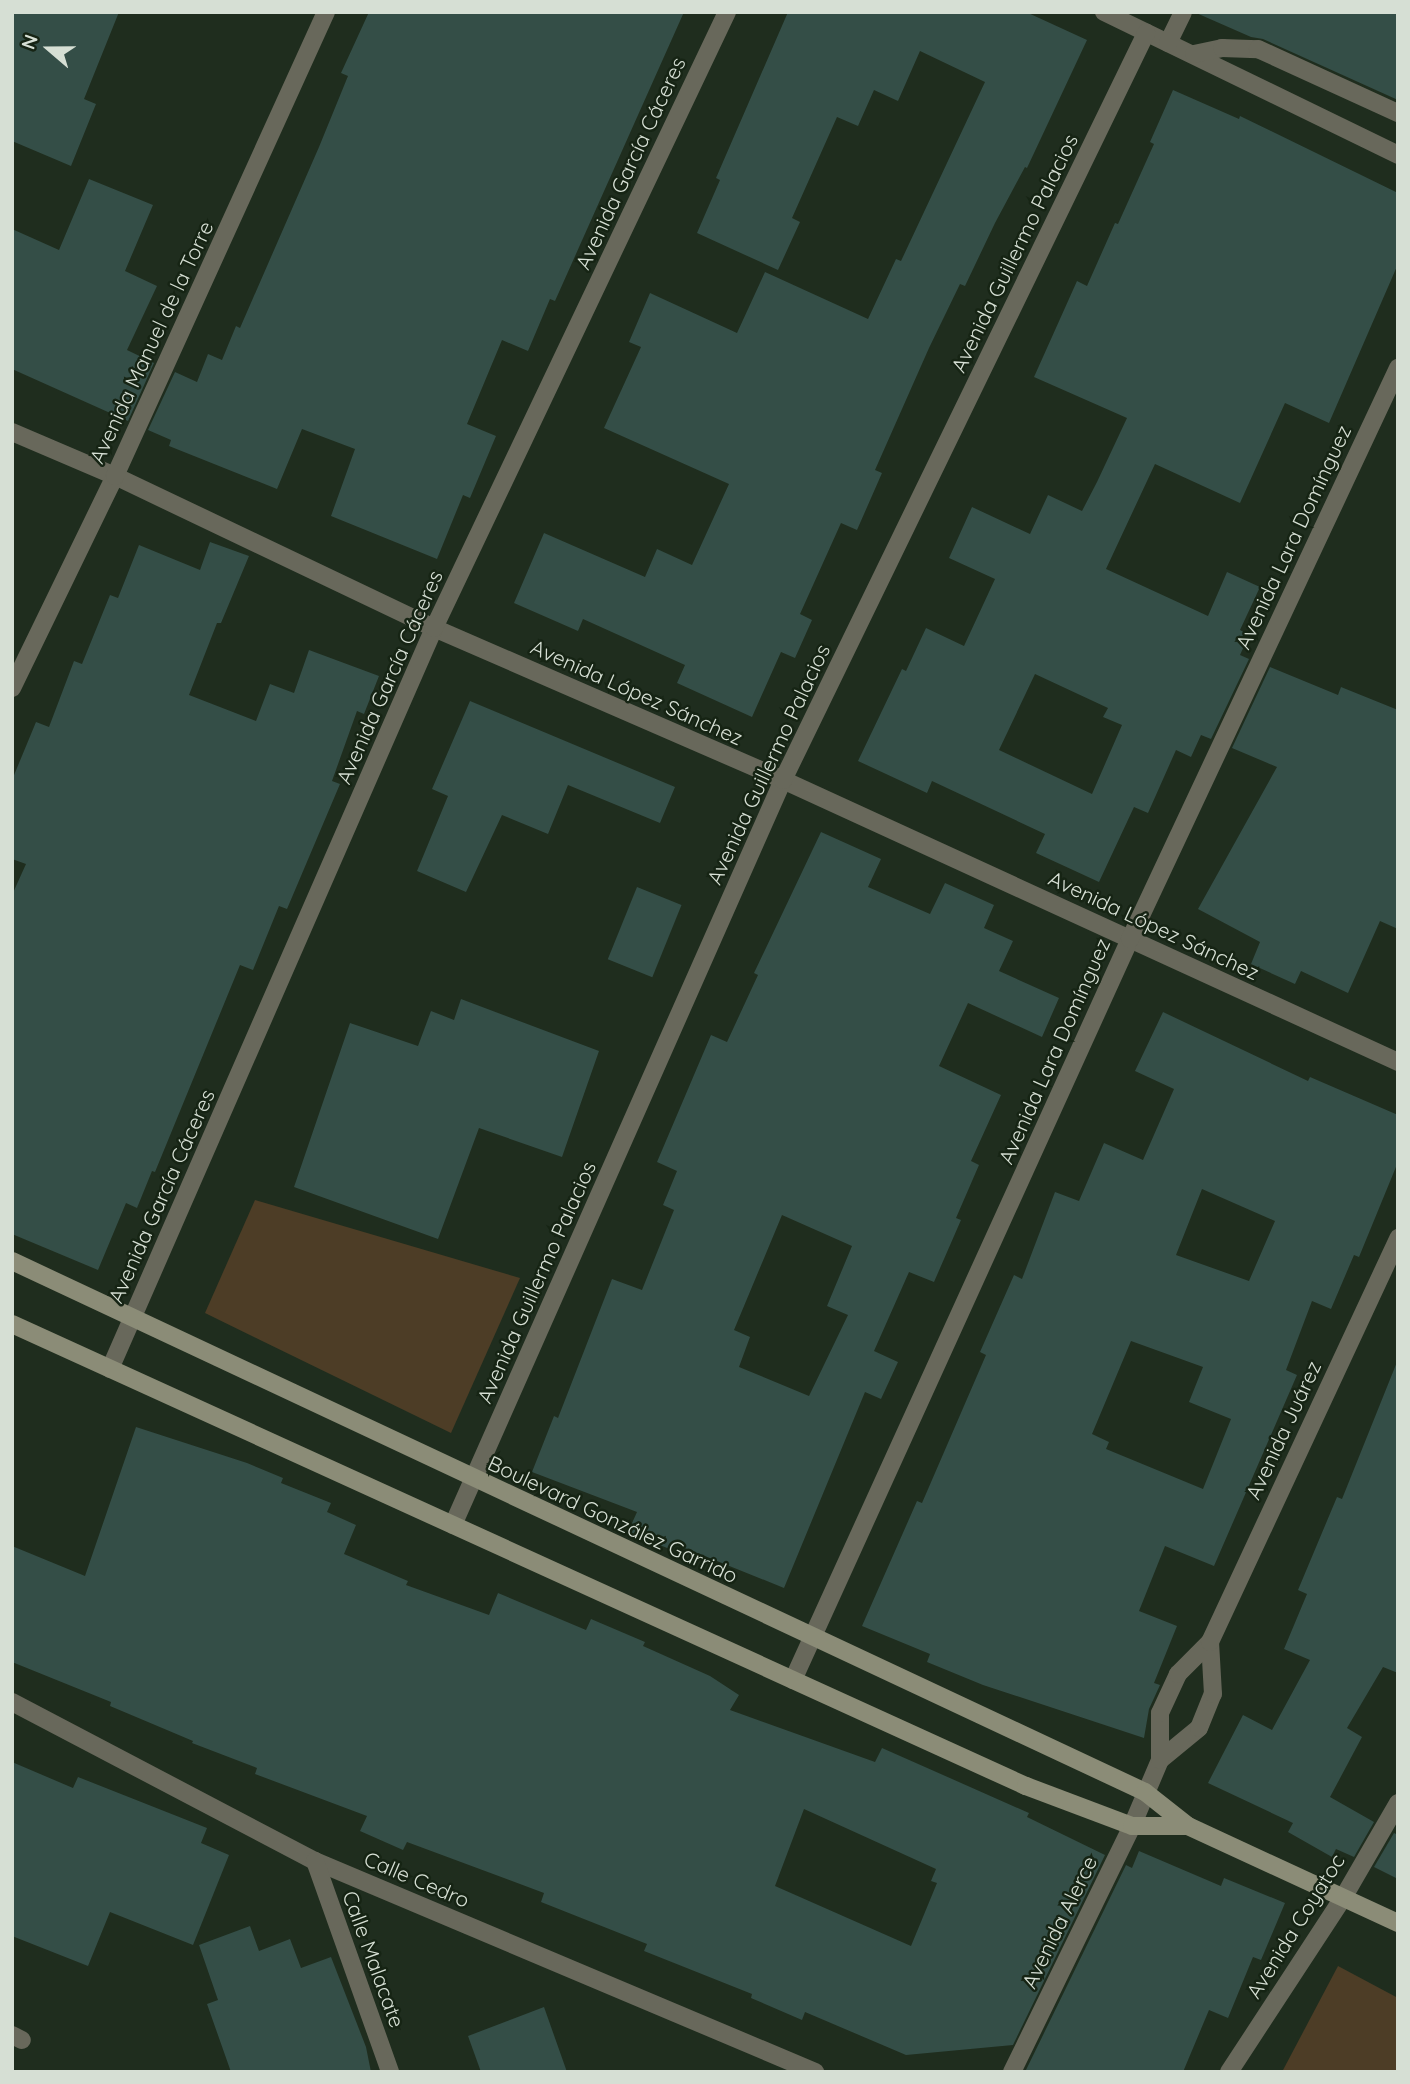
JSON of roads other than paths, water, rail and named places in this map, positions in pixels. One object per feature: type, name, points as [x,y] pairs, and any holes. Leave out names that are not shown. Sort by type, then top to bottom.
[{"type":"street","name":"Avenida Manuel de la Torre","points":[[12,688],[115,476],[326,12]]},
{"type":"street","name":"Avenida García Cáceres","points":[[110,1369],[434,628],[727,12]]},
{"type":"street","points":[[1104,12],[1398,155]]},
{"type":"street","points":[[1168,43],[1183,12]]},
{"type":"street","name":"Avenida Guillermo Palacios","points":[[453,1525],[783,780],[1146,33]]},
{"type":"street","points":[[1194,54],[1222,48],[1258,49],[1398,113]]},
{"type":"street","name":"Avenida Lara Domínguez","points":[[793,1680],[1130,939],[1398,368]]},
{"type":"street","name":"Avenida López Sánchez","points":[[12,432],[115,476],[434,628],[783,780],[1398,1062]]},
{"type":"street","name":"Avenida Juárez","points":[[1145,1792],[1160,1759],[1160,1713],[1178,1674],[1210,1642],[1398,1238]]},
{"type":"street","name":"Boulevard González Garrido","points":[[12,1261],[1145,1792],[1188,1826],[1398,1923]]},
{"type":"street","name":"Boulevard González Garrido","points":[[12,1324],[1026,1786],[1132,1826],[1188,1826]]},
{"type":"street","name":"Avenida Juárez","points":[[1160,1759],[1199,1728],[1213,1694],[1210,1642]]},
{"type":"street","name":"Calle Cedro","points":[[12,1702],[315,1861],[815,2072]]},
{"type":"street","name":"Avenida Alerce","points":[[1012,2072],[1132,1826],[1145,1792]]},
{"type":"street","name":"Avenida Coyatoc","points":[[1229,2072],[1342,1898],[1398,1803]]},
{"type":"street","name":"Calle Malacate","points":[[315,1861],[390,2072]]}]
